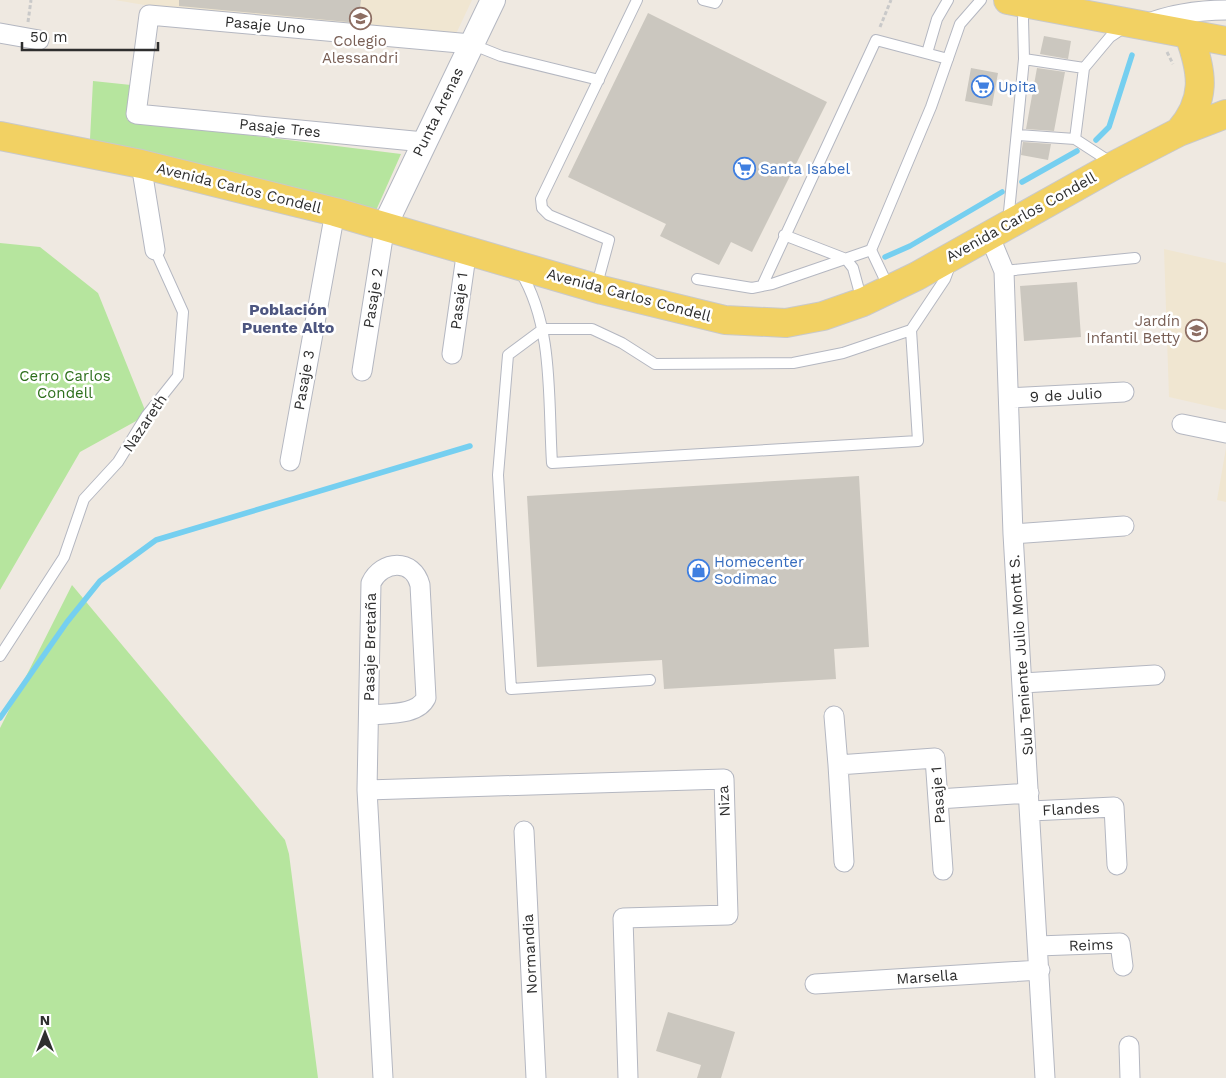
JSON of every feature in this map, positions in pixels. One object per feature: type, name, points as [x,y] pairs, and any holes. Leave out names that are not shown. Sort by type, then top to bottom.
[{"type":"main road","points":[[1016,2],[1226,41]]},
{"type":"main road","points":[[1179,132],[1194,112],[1200,85],[1198,58],[1190,35]]},
{"type":"main road","name":"Avenida Carlos Condell","points":[[0,136],[141,164],[334,212],[515,263],[596,289],[725,320],[786,323],[823,316],[863,302],[1115,165],[1179,132],[1226,114]]},
{"type":"street","name":"Punta Arenas","points":[[385,225],[493,0]]},
{"type":"street","points":[[1138,24],[1168,15],[1192,11],[1226,10]]},
{"type":"street","name":"Pasaje Uno","points":[[136,114],[148,15],[471,44]]},
{"type":"street","points":[[0,33],[39,40]]},
{"type":"street","name":"Pasaje Tres","points":[[136,114],[424,142]]},
{"type":"street","name":"Nazareth","points":[[141,164],[155,250]]},
{"type":"street","name":"Pasaje 3","points":[[290,461],[334,212]]},
{"type":"street","name":"Pasaje 2","points":[[362,371],[385,225]]},
{"type":"street","name":"Sub Teniente Julio Montt S.","points":[[998,230],[1004,271],[1013,534],[1045,1078]]},
{"type":"street","name":"Pasaje 1","points":[[452,354],[467,249]]},
{"type":"street","name":"9 de Julio","points":[[1009,398],[1124,392]]},
{"type":"street","points":[[1182,424],[1226,433]]},
{"type":"street","points":[[1013,534],[1124,526]]},
{"type":"street","name":"Pasaje Bretaña","points":[[370,715],[415,710],[426,698],[420,585],[411,570],[398,564],[384,567],[371,582],[370,715],[367,790],[383,1078]]},
{"type":"street","points":[[1023,683],[1155,675]]},
{"type":"street","points":[[834,716],[844,862]]},
{"type":"street","name":"Pasaje 1","points":[[838,765],[935,758],[943,870]]},
{"type":"street","name":"Niza","points":[[367,790],[724,779],[728,915],[623,918],[628,1078]]},
{"type":"street","name":"Flandes","points":[[938,800],[1030,802],[1114,807],[1117,865]]},
{"type":"street","name":"Normandia","points":[[524,831],[536,1078]]},
{"type":"street","name":"Reims","points":[[1038,946],[1120,943],[1123,966]]},
{"type":"street","name":"Marsella","points":[[815,984],[1040,970]]},
{"type":"street","points":[[1129,1046],[1130,1078]]},
{"type":"lane","points":[[596,289],[608,240],[549,215],[542,208],[541,199],[638,0]]},
{"type":"lane","points":[[703,0],[716,3],[717,0]]},
{"type":"lane","points":[[927,53],[937,19],[948,0]]},
{"type":"lane","points":[[697,279],[752,288],[871,250],[917,142],[960,24],[981,0]]},
{"type":"lane","points":[[998,230],[1018,134],[1024,59],[1023,19],[1016,2]]},
{"type":"lane","points":[[1075,139],[1084,68],[1110,37],[1138,24]]},
{"type":"lane","points":[[762,286],[876,40],[948,59]]},
{"type":"lane","points":[[471,44],[501,56],[599,80]]},
{"type":"lane","points":[[1024,59],[1084,68]]},
{"type":"lane","points":[[1018,134],[1075,139],[1115,165]]},
{"type":"lane","points":[[784,235],[846,259],[853,268],[863,302]]},
{"type":"lane","name":"Nazareth","points":[[0,656],[64,557],[84,499],[118,462],[147,416],[178,376],[183,312],[155,250]]},
{"type":"lane","points":[[871,250],[890,289]]},
{"type":"lane","points":[[515,263],[534,300],[543,329],[552,463],[918,441],[911,330],[945,279],[956,253]]},
{"type":"lane","points":[[1004,271],[1135,258]]},
{"type":"lane","points":[[650,680],[511,689],[498,475],[508,355],[543,329],[592,329],[622,343],[655,364],[793,363],[842,353],[911,330]]},
{"type":"path","points":[[876,40],[891,0]]},
{"type":"shaded area","name":"Colegio Alessandri","points":[[115,0],[472,0],[454,38],[156,7]]},
{"type":"shaded area","name":"Jardín Infantil Betty","points":[[1164,249],[1226,263],[1226,410],[1169,397]]},
{"type":"shaded area","points":[[1226,448],[1226,502],[1217,500]]},
{"type":"green space","points":[[93,81],[131,85],[127,120],[401,154],[374,215],[90,139]]},
{"type":"green space","name":"Cerro Carlos Condell","points":[[0,243],[40,247],[98,293],[147,415],[80,452],[0,590]]},
{"type":"green space","points":[[72,585],[285,840],[289,854],[318,1078],[0,1078],[0,728]]},
{"type":"building","points":[[179,0],[361,0],[358,23],[179,6]]},
{"type":"building","points":[[648,13],[827,102],[752,252],[731,242],[719,265],[660,236],[666,224],[568,177]]},
{"type":"building","points":[[1044,36],[1071,41],[1068,59],[1040,54]]},
{"type":"building","name":"Upita","points":[[971,68],[998,73],[992,106],[965,101]]},
{"type":"building","points":[[1037,68],[1065,72],[1054,131],[1026,129]]},
{"type":"building","points":[[1023,142],[1051,144],[1048,160],[1021,155]]},
{"type":"building","points":[[1077,282],[1081,337],[1024,341],[1020,286]]},
{"type":"building","name":"Homecenter Sodimac","points":[[859,476],[869,647],[834,649],[836,679],[664,689],[662,660],[537,667],[527,496]]},
{"type":"building","points":[[668,1012],[735,1032],[721,1078],[697,1078],[701,1065],[656,1051]]},
{"type":"waterway","points":[[1096,140],[1109,127],[1132,55]]},
{"type":"waterway","points":[[1022,182],[1077,151]]},
{"type":"waterway","points":[[885,257],[910,246],[1002,192]]},
{"type":"waterway","points":[[0,718],[67,622],[100,581],[156,540],[470,446]]},
{"type":"place","name":"Colegio Alessandri","points":[[360,18]]},
{"type":"place","name":"Upita","points":[[982,87]]},
{"type":"place","name":"Santa Isabel","points":[[744,169]]},
{"type":"place","name":"Jardín Infantil Betty","points":[[1196,330]]},
{"type":"place","name":"Homecenter Sodimac","points":[[698,571]]},
{"type":"district","name":"Población Puente Alto","points":[[288,318]]}]
